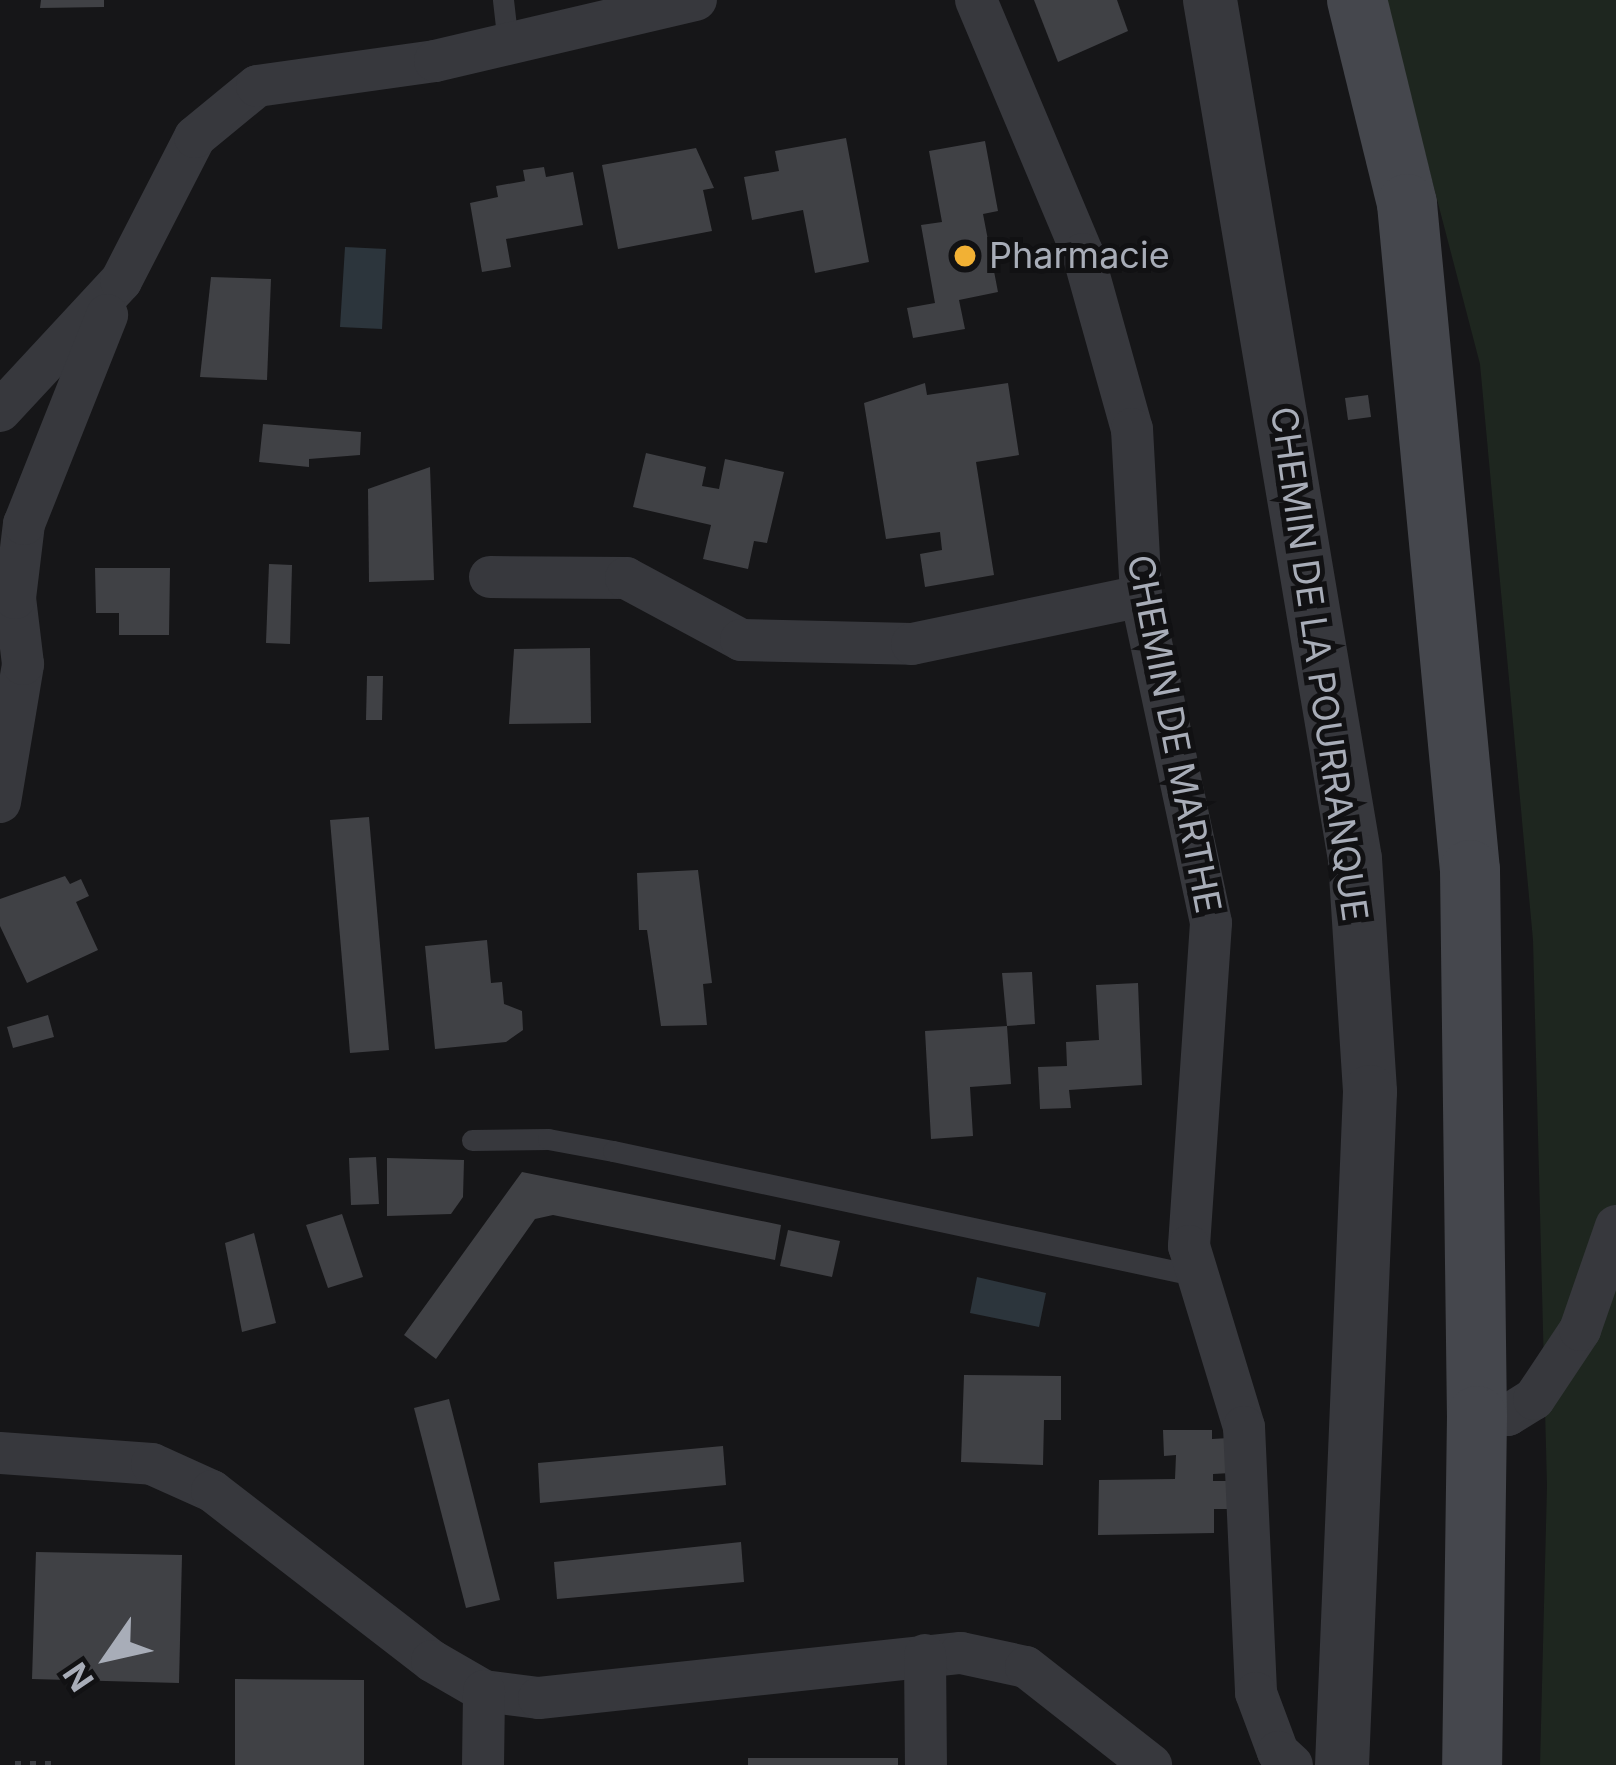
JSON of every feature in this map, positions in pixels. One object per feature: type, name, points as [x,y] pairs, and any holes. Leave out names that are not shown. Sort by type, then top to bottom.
[{"type":"main road","points":[[1323,0],[1427,390]]},
{"type":"main road","points":[[1357,0],[1407,204],[1470,870],[1478,1416],[1472,1765]]},
{"type":"street","points":[[0,802],[23,664],[15,598],[24,524],[121,281],[195,137],[257,86],[508,44],[696,0]]},
{"type":"street","name":"CHEMIN DE MARTHE","points":[[976,0],[1083,254],[1126,407],[1141,596],[1211,923],[1189,1246],[1244,1426],[1256,1693],[1278,1752],[1292,1765]]},
{"type":"street","name":"CHEMIN DE LA POURRANQUE","points":[[1210,0],[1355,859],[1370,1092],[1342,1765]]},
{"type":"street","points":[[0,411],[121,281]]},
{"type":"street","points":[[490,577],[626,578],[741,640],[912,644],[1141,596]]},
{"type":"street","points":[[1478,1416],[1508,1415],[1534,1399],[1580,1330],[1616,1226]]},
{"type":"street","points":[[0,1453],[152,1464],[212,1491],[431,1661],[484,1691],[539,1699],[961,1652],[1027,1667],[1151,1765]]},
{"type":"street","points":[[925,1655],[926,1765]]},
{"type":"street","points":[[483,1765],[484,1691]]},
{"type":"lane","points":[[502,0],[508,44]]},
{"type":"lane","points":[[472,1140],[548,1139],[613,1150],[1198,1276]]},
{"type":"path","points":[[15,1765],[58,1765]]},
{"type":"shaded area","points":[[1385,0],[1616,0],[1616,1765],[1540,1765],[1547,1486],[1533,940],[1480,364]]},
{"type":"shaded area","points":[[345,247],[386,249],[382,329],[340,327]]},
{"type":"shaded area","points":[[977,1277],[1046,1293],[1039,1327],[970,1313]]},
{"type":"building","points":[[41,0],[104,0],[104,7],[40,8]]},
{"type":"building","points":[[1034,0],[1117,0],[1128,31],[1058,62]]},
{"type":"building","points":[[846,138],[869,262],[815,273],[803,210],[752,220],[744,177],[779,171],[775,151]]},
{"type":"building","points":[[985,141],[998,211],[983,214],[998,292],[959,300],[965,329],[913,338],[907,308],[935,303],[921,225],[942,222],[929,151]]},
{"type":"building","points":[[696,148],[714,188],[703,190],[712,231],[618,249],[602,165]]},
{"type":"building","points":[[544,167],[546,177],[573,172],[583,225],[506,239],[511,267],[482,272],[470,203],[498,197],[496,186],[525,181],[523,170]]},
{"type":"building","points":[[211,277],[271,279],[267,380],[200,377]]},
{"type":"building","points":[[925,383],[927,395],[1008,383],[1019,455],[976,462],[994,575],[925,587],[920,554],[942,550],[940,532],[886,539],[864,403]]},
{"type":"building","points":[[1368,395],[1371,417],[1348,420],[1345,398]]},
{"type":"building","points":[[263,424],[361,432],[360,455],[309,459],[309,467],[259,462]]},
{"type":"building","points":[[646,453],[706,467],[702,486],[719,489],[725,459],[784,472],[767,543],[754,541],[748,569],[703,559],[711,525],[633,507]]},
{"type":"building","points":[[430,467],[434,580],[369,582],[368,489]]},
{"type":"building","points":[[269,564],[292,565],[290,644],[266,643]]},
{"type":"building","points":[[95,568],[170,568],[169,635],[119,635],[119,613],[96,613]]},
{"type":"building","points":[[590,648],[591,723],[509,724],[514,649]]},
{"type":"building","points":[[367,676],[383,676],[382,720],[366,720]]},
{"type":"building","points":[[369,817],[389,1050],[350,1053],[330,820]]},
{"type":"building","points":[[698,870],[712,983],[703,984],[707,1025],[661,1026],[647,930],[639,930],[637,873]]},
{"type":"building","points":[[65,876],[70,884],[81,879],[89,896],[76,902],[98,950],[27,983],[0,926],[0,899]]},
{"type":"building","points":[[487,940],[491,983],[502,982],[504,1004],[522,1011],[523,1030],[506,1042],[435,1049],[425,946]]},
{"type":"building","points":[[1032,972],[1035,1024],[1007,1026],[1002,973]]},
{"type":"building","points":[[1138,983],[1142,1085],[1069,1090],[1071,1108],[1040,1109],[1038,1067],[1067,1066],[1066,1042],[1099,1040],[1096,985]]},
{"type":"building","points":[[48,1015],[54,1037],[13,1048],[7,1027]]},
{"type":"building","points":[[1007,1026],[1011,1084],[970,1087],[973,1136],[931,1139],[925,1031]]},
{"type":"building","points":[[376,1157],[379,1204],[351,1205],[349,1158]]},
{"type":"building","points":[[387,1158],[464,1160],[463,1197],[451,1214],[387,1216]]},
{"type":"building","points":[[522,1172],[781,1225],[775,1260],[553,1215],[535,1219],[436,1359],[404,1335]]},
{"type":"building","points":[[342,1214],[363,1277],[328,1288],[306,1225]]},
{"type":"building","points":[[788,1230],[840,1241],[832,1277],[780,1266]]},
{"type":"building","points":[[254,1233],[276,1323],[242,1332],[225,1243]]},
{"type":"building","points":[[964,1375],[1061,1376],[1061,1420],[1044,1420],[1043,1465],[961,1462]]},
{"type":"building","points":[[449,1399],[500,1600],[466,1608],[414,1408]]},
{"type":"building","points":[[1163,1430],[1212,1430],[1212,1439],[1229,1438],[1231,1473],[1213,1474],[1213,1481],[1231,1481],[1232,1509],[1214,1509],[1214,1533],[1098,1535],[1099,1480],[1175,1479],[1176,1455],[1164,1456]]},
{"type":"building","points":[[723,1446],[726,1485],[540,1503],[538,1463]]},
{"type":"building","points":[[741,1542],[744,1582],[557,1599],[554,1562]]},
{"type":"building","points":[[36,1552],[182,1555],[179,1683],[32,1679]]},
{"type":"building","points":[[235,1679],[364,1680],[364,1765],[235,1765]]},
{"type":"building","points":[[748,1758],[898,1758],[898,1765],[748,1765]]},
{"type":"place","name":"Pharmacie","points":[[965,256]]}]
